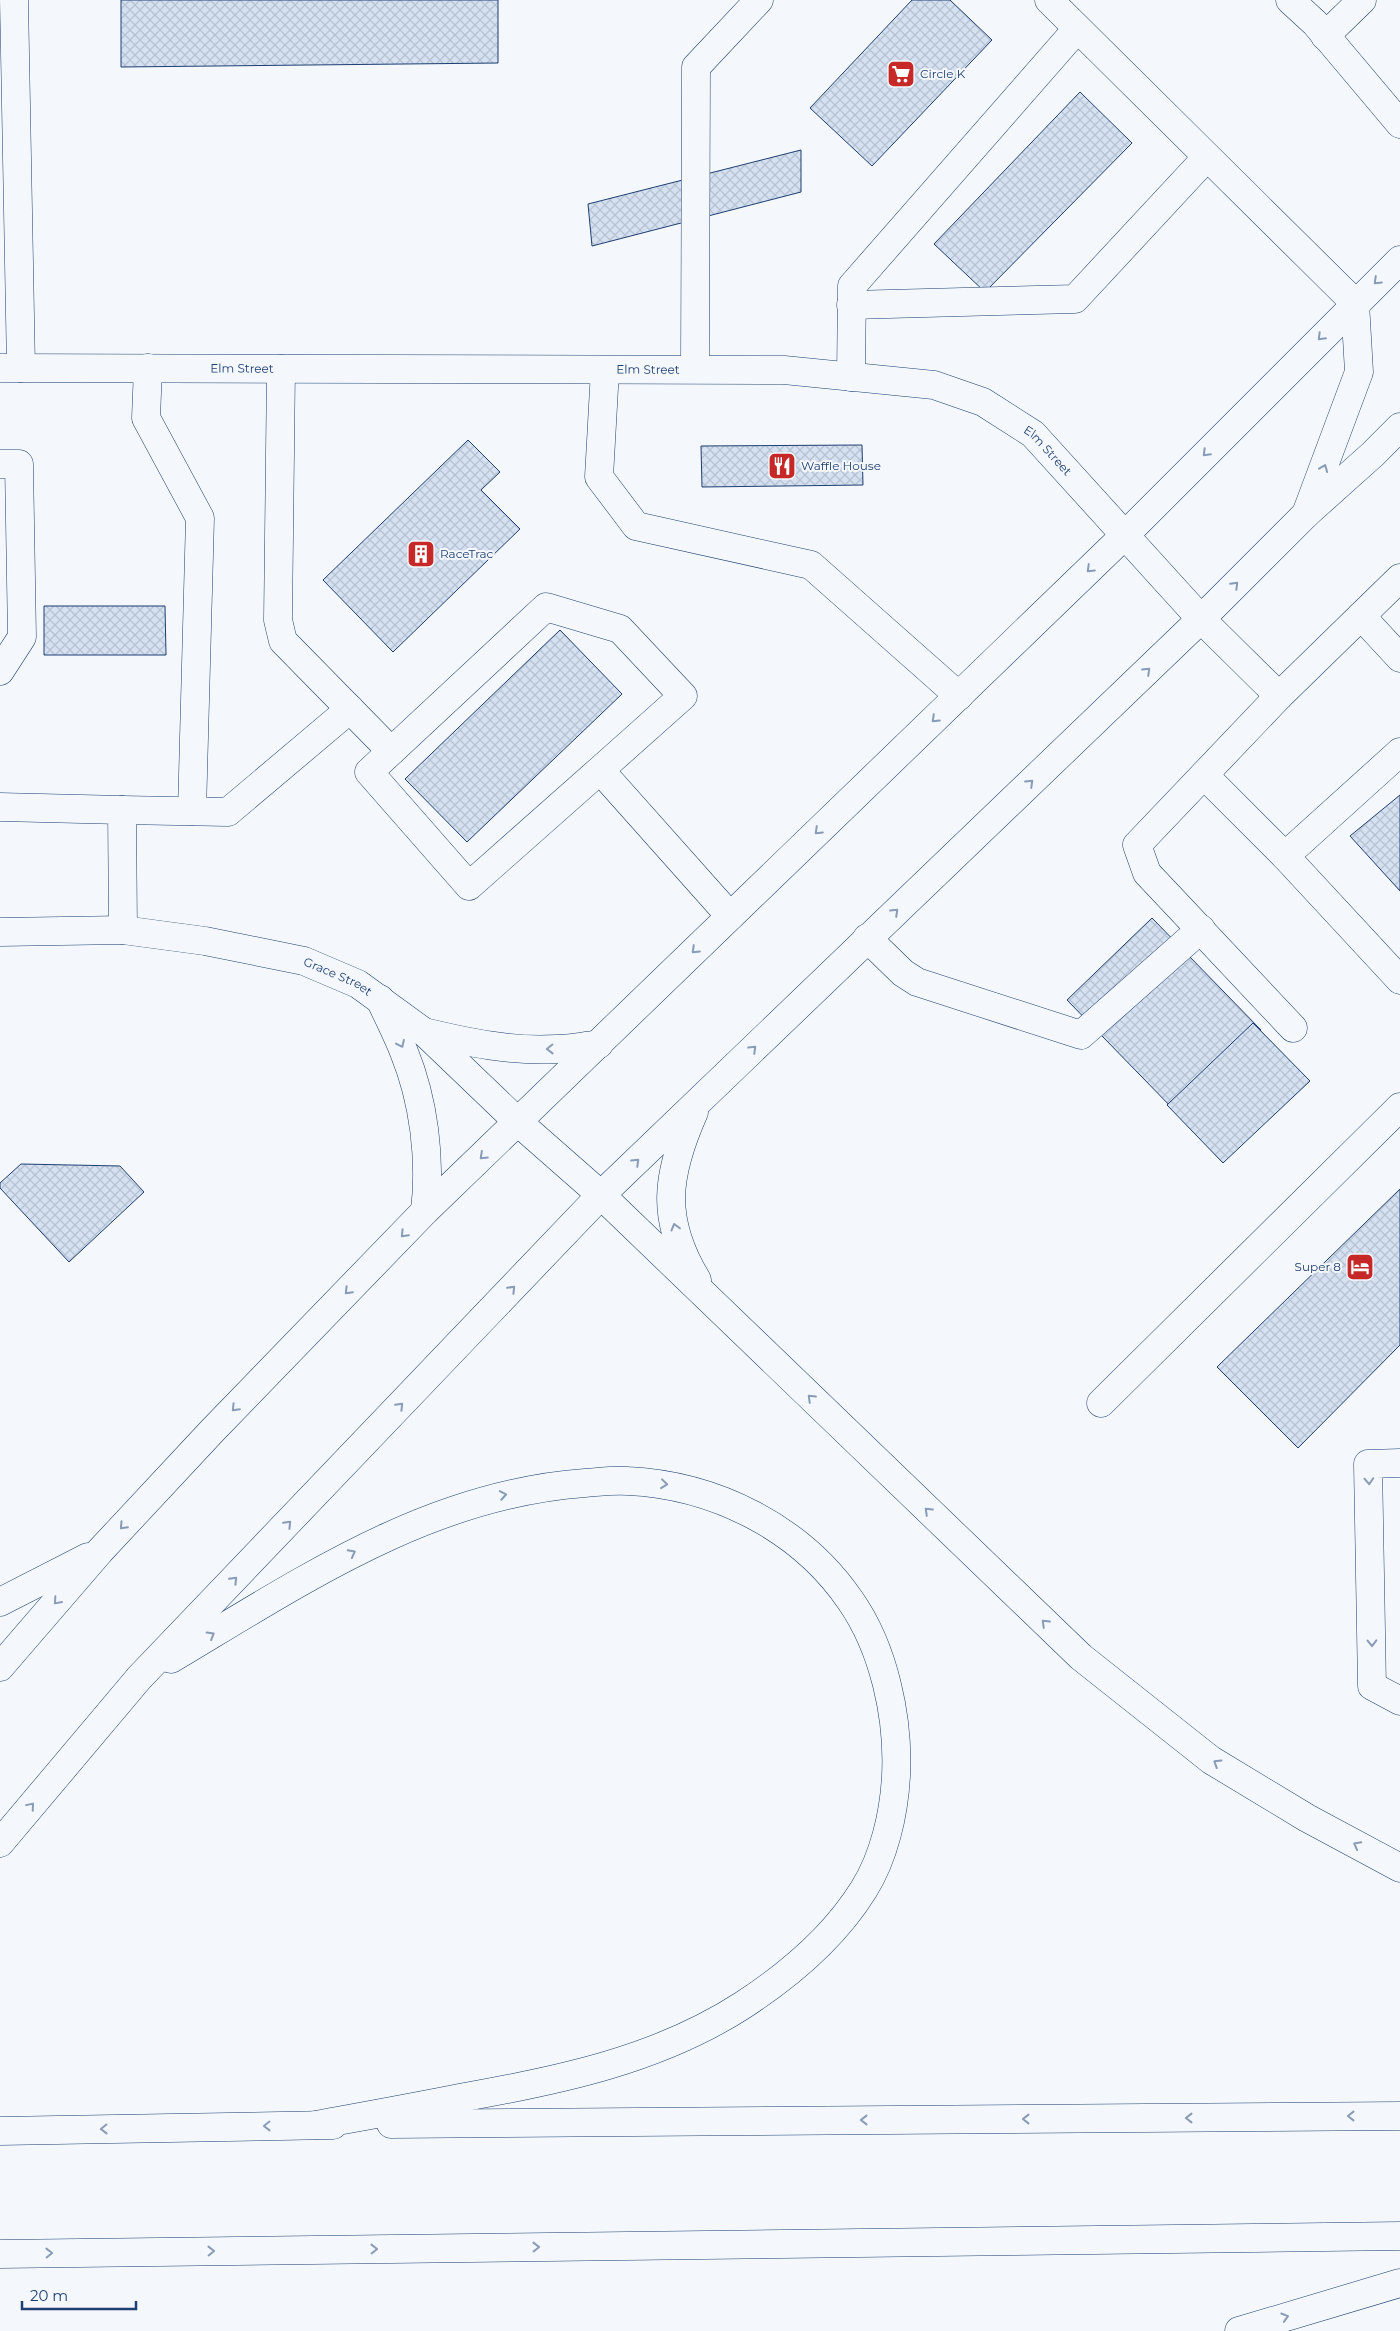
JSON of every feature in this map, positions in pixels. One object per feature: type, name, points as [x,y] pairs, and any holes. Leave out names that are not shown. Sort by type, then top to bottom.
[{"type":"main road","points":[[11,368],[14,0]]},
{"type":"main road","points":[[695,369],[696,67],[759,0]]},
{"type":"main road","points":[[1049,0],[1355,303],[1359,372],[1306,514]]},
{"type":"main road","points":[[1290,0],[1325,36],[1400,124]]},
{"type":"main road","points":[[1325,36],[1362,0]]},
{"type":"main road","points":[[851,377],[852,286],[1078,28]]},
{"type":"main road","points":[[852,304],[1075,299],[1207,157]]},
{"type":"main road","points":[[0,1667],[100,1551],[212,1431],[425,1211],[519,1123],[730,916],[1125,535],[1400,260]]},
{"type":"main road","name":"Elm Street","points":[[11,368],[784,370],[934,385],[983,402],[1033,434],[1201,619],[1279,696]]},
{"type":"main road","points":[[148,368],[146,418],[200,518],[192,812]]},
{"type":"main road","points":[[281,369],[278,620],[283,641],[391,751]]},
{"type":"main road","points":[[605,370],[599,477],[636,526],[811,565],[959,696]]},
{"type":"main road","points":[[0,1843],[140,1678],[601,1195],[1201,619],[1306,514],[1374,454],[1400,427]]},
{"type":"main road","points":[[0,464],[19,464],[22,637],[0,671]]},
{"type":"main road","points":[[1294,1028],[1147,873],[1137,845],[1279,696],[1400,578]]},
{"type":"main road","points":[[546,607],[620,629],[682,696],[600,770],[469,886],[369,772],[546,607]]},
{"type":"main road","points":[[1361,616],[1400,658]]},
{"type":"main road","points":[[0,807],[228,812],[350,709]]},
{"type":"main road","points":[[1285,856],[1400,752]]},
{"type":"main road","points":[[600,770],[730,916]]},
{"type":"main road","points":[[1204,775],[1285,856],[1400,980]]},
{"type":"main road","points":[[122,810],[123,930]]},
{"type":"main road","points":[[867,938],[903,973],[917,982],[1081,1035],[1201,929]]},
{"type":"main road","name":"Grace Street","points":[[0,932],[123,930],[205,941],[304,961],[358,984],[424,1032],[519,1123],[601,1195],[711,1302]]},
{"type":"main road","points":[[380,999],[405,1053],[421,1110],[427,1152],[428,1183],[425,1211]]},
{"type":"main road","points":[[424,1032],[499,1047],[526,1049],[557,1049],[599,1044]]},
{"type":"main road","points":[[698,1103],[677,1157],[671,1183],[670,1204],[674,1228],[686,1261],[711,1302],[1080,1657],[1212,1760],[1307,1818],[1400,1868]]},
{"type":"main road","points":[[1102,1403],[1400,1107]]},
{"type":"main road","points":[[1400,1464],[1368,1464],[1372,1686],[1400,1700]]},
{"type":"main road","points":[[140,1678],[354,1551],[430,1518],[494,1496],[561,1485],[625,1480],[677,1486],[722,1499],[774,1527],[818,1561],[851,1601],[874,1646],[890,1695],[897,1746],[895,1795],[884,1844],[865,1888],[830,1933],[792,1970],[742,2006],[690,2034],[631,2060],[530,2086],[316,2125]]},
{"type":"main road","points":[[0,1602],[100,1551]]},
{"type":"main road","points":[[0,2132],[316,2125],[1400,2116]]},
{"type":"main road","points":[[0,2254],[1400,2236]]},
{"type":"main road","points":[[1238,2331],[1400,2283]]},
{"type":"building","points":[[121,0],[498,0],[498,63],[121,67]]},
{"type":"building","name":"Circle K","points":[[912,0],[950,0],[992,40],[872,166],[810,108]]},
{"type":"building","points":[[1080,92],[1132,143],[985,292],[934,244]]},
{"type":"building","points":[[801,150],[801,192],[592,246],[588,204]]},
{"type":"building","name":"RaceTrac","points":[[468,440],[500,472],[481,490],[520,529],[393,652],[323,580]]},
{"type":"building","name":"Waffle House","points":[[862,445],[863,485],[702,487],[701,446]]},
{"type":"building","points":[[44,606],[165,606],[166,655],[44,655]]},
{"type":"building","points":[[560,630],[622,694],[467,842],[405,779]]},
{"type":"building","points":[[1400,795],[1400,891],[1350,836]]},
{"type":"building","points":[[1152,918],[1261,1030],[1176,1112],[1067,1000]]},
{"type":"building","points":[[1253,1023],[1310,1081],[1223,1163],[1167,1105]]},
{"type":"building","points":[[21,1164],[120,1166],[144,1192],[69,1262],[0,1188],[0,1183]]},
{"type":"building","name":"Super 8","points":[[1400,1189],[1400,1345],[1298,1448],[1217,1367]]},
{"type":"place","name":"Circle K","points":[[901,74]]},
{"type":"place","name":"Waffle House","points":[[782,466]]},
{"type":"place","name":"RaceTrac","points":[[421,554]]},
{"type":"place","name":"Super 8","points":[[1360,1267]]}]
